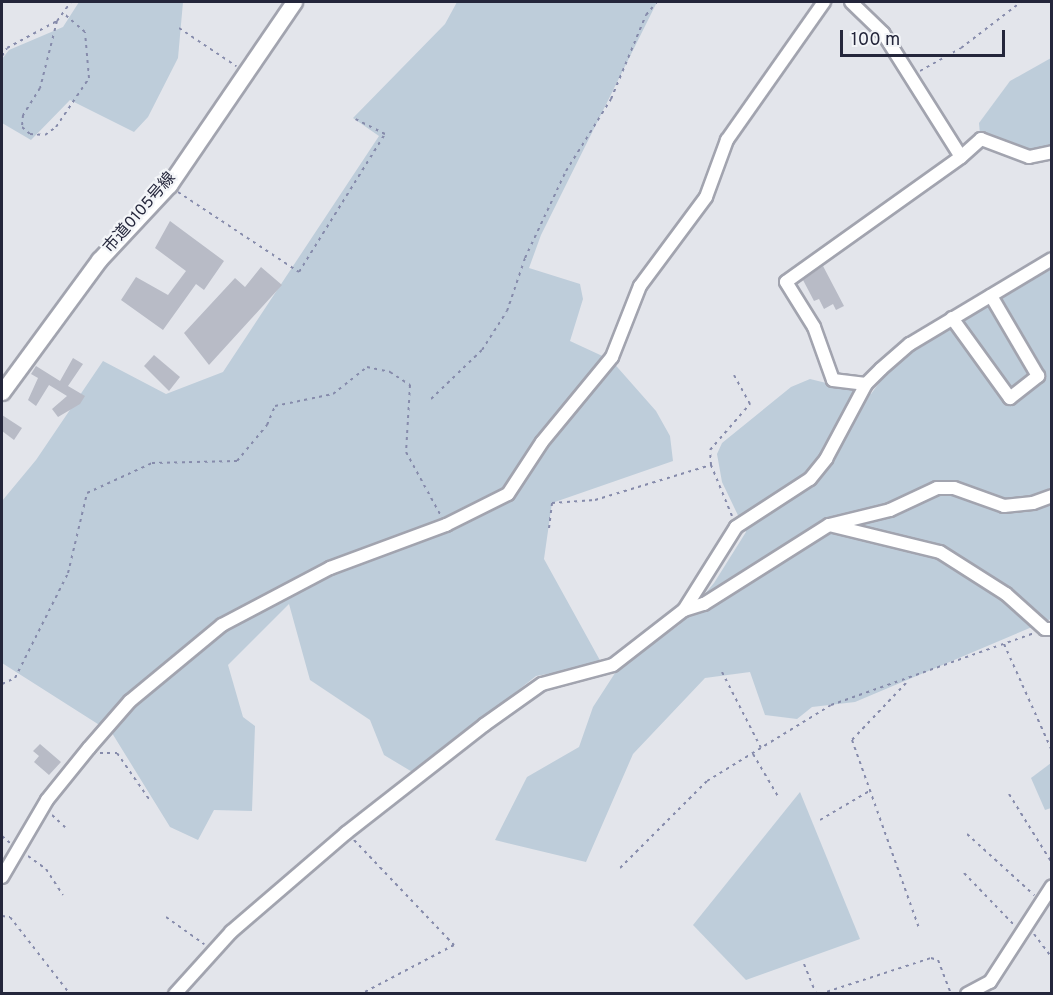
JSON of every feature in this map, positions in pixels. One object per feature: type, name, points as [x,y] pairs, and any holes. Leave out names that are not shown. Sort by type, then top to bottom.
[{"type":"street","name":"市道0105号線","points":[[2,392],[99,260],[169,185],[294,2]]},
{"type":"street","points":[[2,877],[42,807],[84,753],[130,701],[222,625],[330,568],[446,525],[508,494],[542,442],[610,360],[640,286],[706,197],[727,140],[825,2]]},
{"type":"street","points":[[850,2],[883,33],[912,75],[961,157]]},
{"type":"street","points":[[866,384],[833,380],[814,327],[786,282],[961,157],[981,139],[1029,157],[1052,152]]},
{"type":"street","points":[[684,610],[736,527],[810,478],[826,459],[866,384],[910,344],[1052,259]]},
{"type":"street","points":[[952,318],[1010,398],[1038,376],[991,296]]},
{"type":"street","points":[[175,993],[213,952],[346,833],[483,725],[542,684],[613,664],[684,610],[704,604],[829,525],[890,510],[937,488],[954,488],[1004,506],[1033,503],[1052,496]]},
{"type":"street","points":[[829,525],[940,552],[1006,594],[1048,629]]},
{"type":"street","points":[[967,993],[990,982],[1040,901],[1052,886]]},
{"type":"path","points":[[63,13],[85,32],[90,52],[89,78],[56,127],[45,135],[30,134],[22,127],[23,115],[40,88],[57,21],[71,2]]},
{"type":"path","points":[[430,399],[482,350],[507,311],[525,258],[566,171],[611,99],[645,15],[657,2]]},
{"type":"path","points":[[912,75],[961,48],[1021,2]]},
{"type":"path","points":[[2,56],[7,48],[57,21]]},
{"type":"path","points":[[179,28],[246,72]]},
{"type":"path","points":[[169,185],[299,272],[385,134],[356,119]]},
{"type":"path","points":[[2,684],[15,678],[68,573],[87,493],[152,463],[237,460],[267,425],[275,406],[333,394],[367,367],[390,372],[410,386],[406,452],[446,525]]},
{"type":"path","points":[[734,375],[750,404],[715,441],[711,465],[736,527]]},
{"type":"path","points":[[549,528],[552,503],[595,501],[711,465]]},
{"type":"path","points":[[620,868],[707,781],[831,705],[908,681],[1048,629]]},
{"type":"path","points":[[1004,644],[1052,751]]},
{"type":"path","points":[[722,672],[761,748]]},
{"type":"path","points":[[908,681],[852,740],[919,928]]},
{"type":"path","points":[[84,753],[114,750],[148,799]]},
{"type":"path","points":[[753,753],[778,798]]},
{"type":"path","points":[[820,820],[871,790]]},
{"type":"path","points":[[1009,794],[1052,863]]},
{"type":"path","points":[[42,807],[65,827]]},
{"type":"path","points":[[349,834],[454,945],[361,993]]},
{"type":"path","points":[[967,834],[1040,901]]},
{"type":"path","points":[[10,860],[31,856],[63,895]]},
{"type":"path","points":[[964,873],[1024,928],[1052,958]]},
{"type":"path","points":[[2,916],[10,917],[70,993]]},
{"type":"path","points":[[166,917],[213,952]]},
{"type":"path","points":[[804,964],[818,993],[931,958],[938,960],[951,993]]},
{"type":"shaded area","points":[[79,2],[183,2],[178,58],[148,117],[134,132],[70,100],[31,140],[2,123],[2,59],[9,50],[63,27]]},
{"type":"shaded area","points":[[457,2],[657,2],[541,235],[529,268],[580,284],[583,299],[570,341],[611,360],[656,411],[670,436],[673,461],[552,503],[544,559],[602,664],[536,676],[414,773],[384,755],[370,720],[310,680],[289,604],[228,665],[243,717],[255,726],[252,811],[214,810],[198,840],[170,827],[112,733],[2,663],[2,501],[36,460],[103,361],[166,394],[223,372],[379,136],[353,118],[445,24]]},
{"type":"shaded area","points":[[1051,58],[1051,151],[1041,157],[981,146],[979,123],[1010,81]]},
{"type":"shaded area","points":[[1051,256],[1051,619],[855,702],[812,707],[797,719],[765,715],[750,672],[705,678],[633,754],[586,862],[495,840],[527,777],[579,747],[593,707],[617,670],[679,625],[714,583],[746,532],[722,482],[717,454],[722,443],[791,387],[810,379],[871,394],[892,365]]},
{"type":"shaded area","points":[[1051,763],[1051,808],[1045,810],[1031,778]]},
{"type":"shaded area","points":[[800,792],[860,939],[746,980],[693,925]]},
{"type":"building","points":[[170,221],[224,261],[204,290],[196,284],[163,330],[121,300],[136,277],[168,295],[186,271],[155,248]]},
{"type":"building","points":[[823,266],[844,306],[836,310],[833,304],[824,309],[819,299],[814,301],[803,280]]},
{"type":"building","points":[[261,267],[282,285],[209,365],[184,333],[235,278],[245,287]]},
{"type":"building","points":[[154,355],[180,377],[169,391],[144,366]]},
{"type":"building","points":[[73,358],[83,364],[68,386],[85,396],[80,404],[58,417],[52,409],[67,396],[49,385],[36,406],[28,400],[38,378],[31,374],[36,366],[60,381]]},
{"type":"building","points":[[2,415],[22,428],[14,440],[2,431]]},
{"type":"building","points":[[40,744],[61,762],[49,775],[34,762],[39,756],[33,751]]}]
